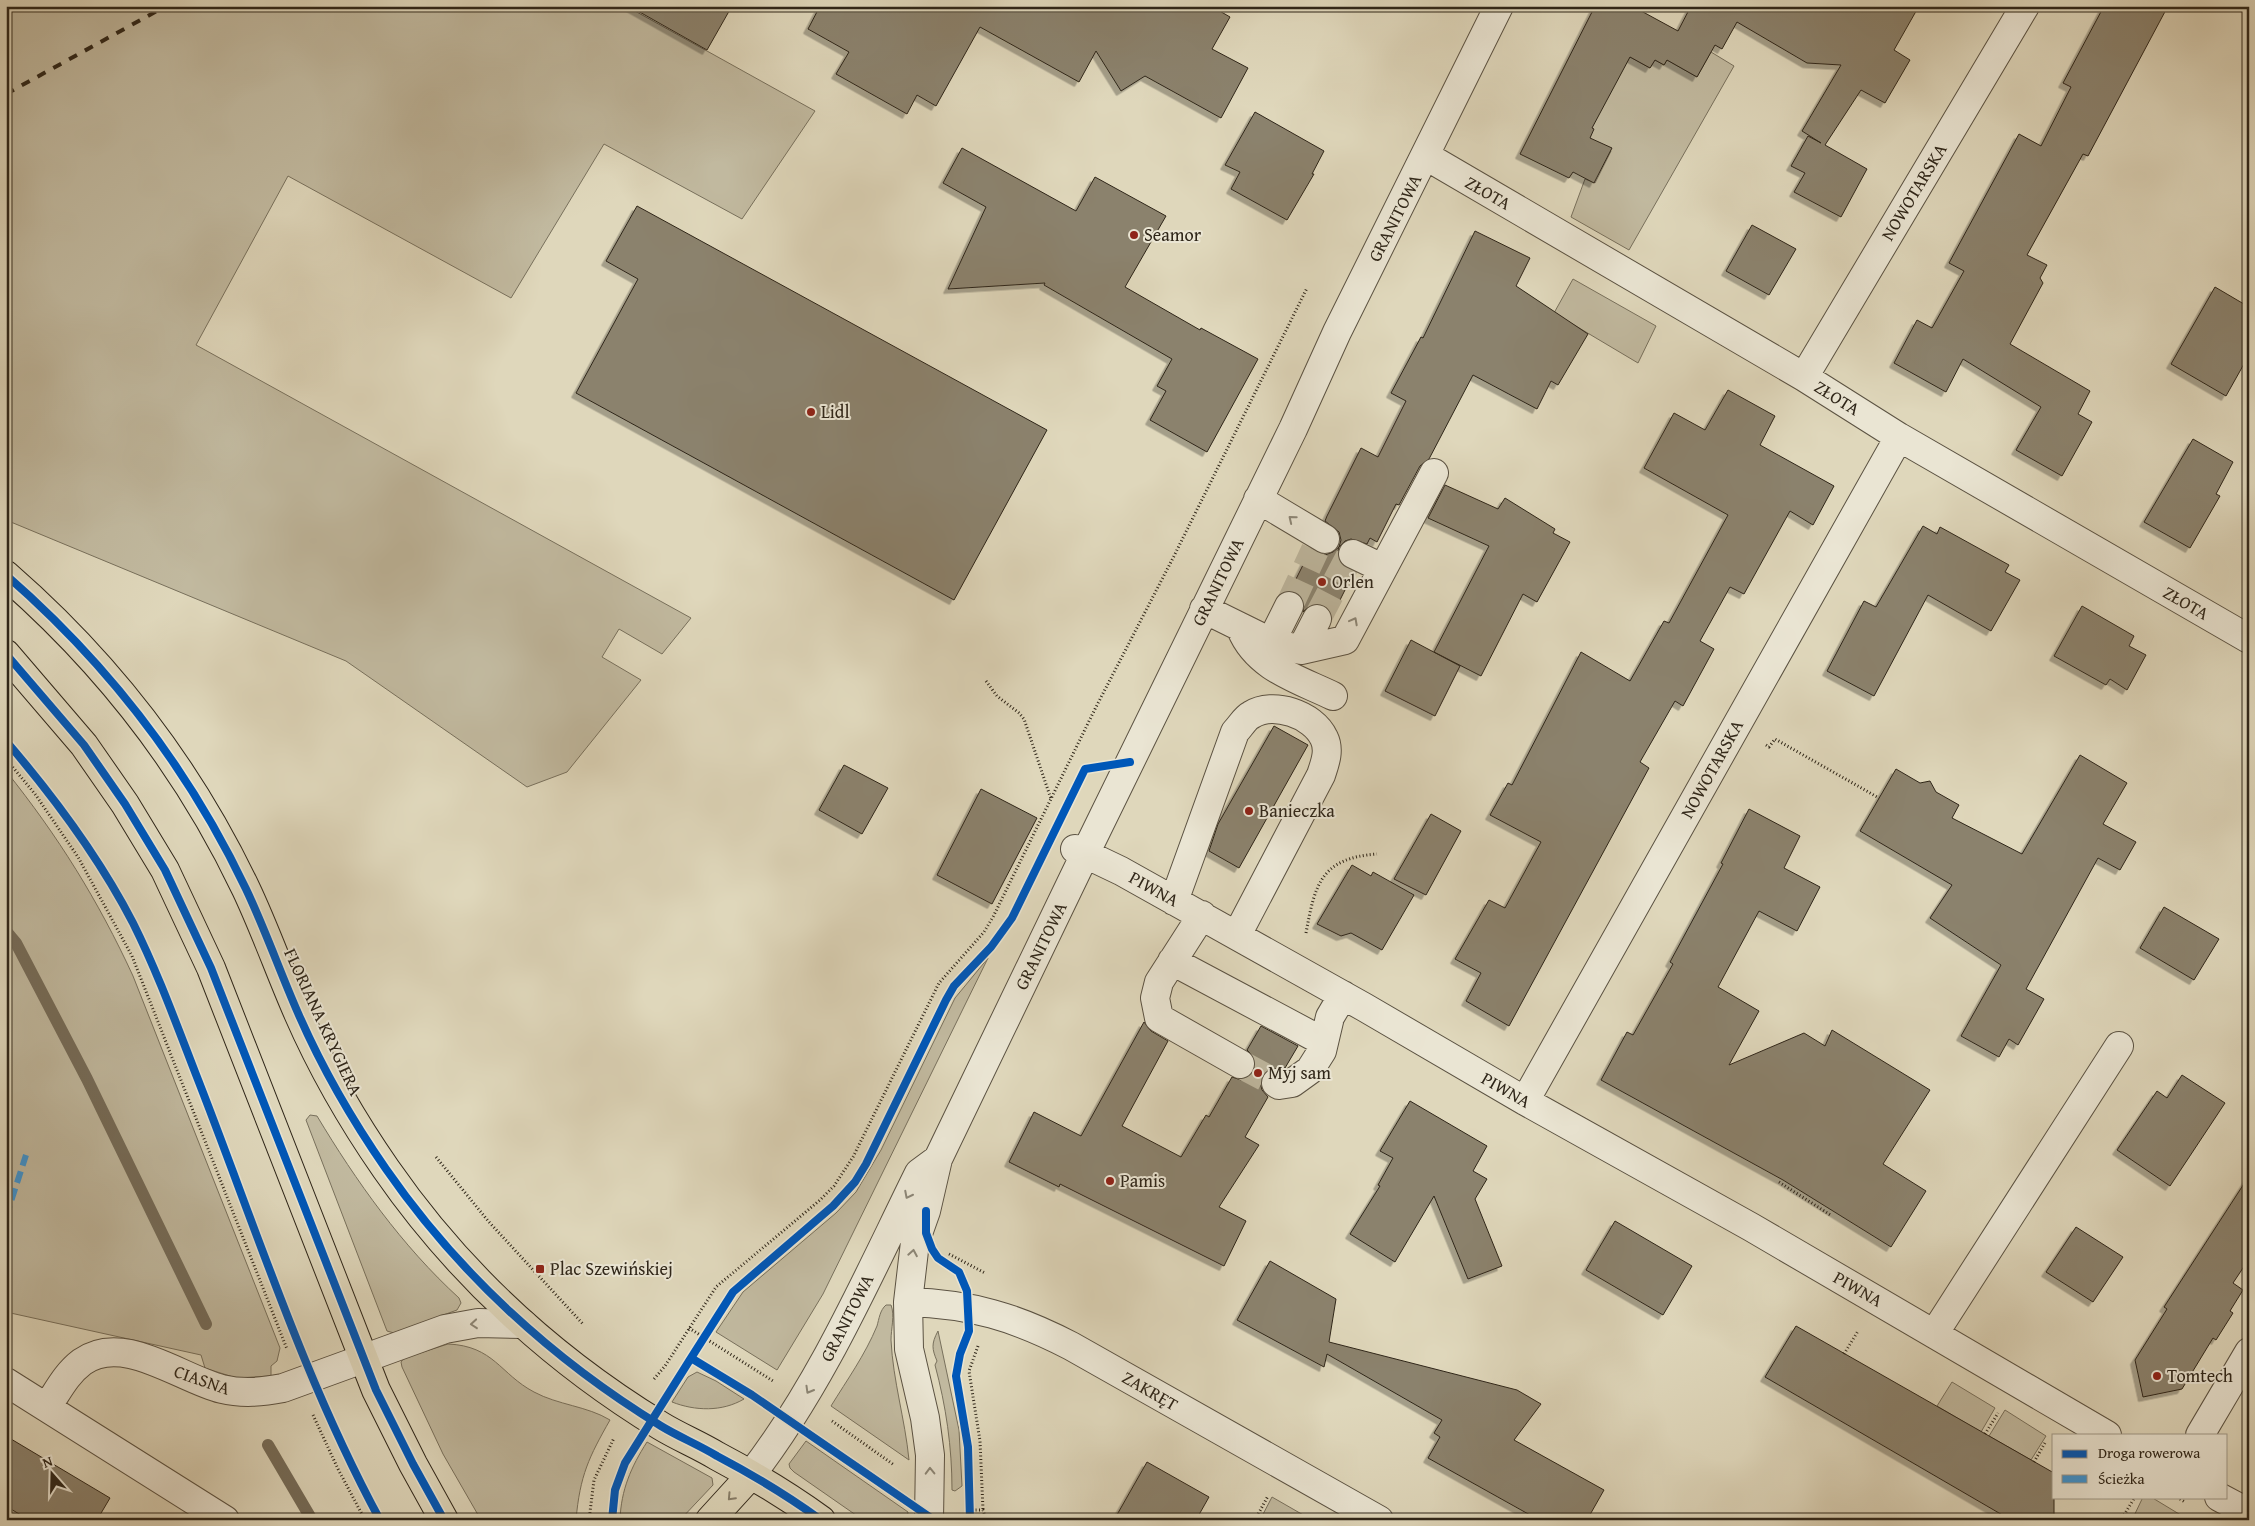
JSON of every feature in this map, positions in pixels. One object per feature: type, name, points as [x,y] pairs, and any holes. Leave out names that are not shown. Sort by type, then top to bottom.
[{"type":"main road","name":"FLORIANA KRYGIERA","points":[[6,575],[58,621],[82,646],[114,683],[169,755],[231,859],[254,906],[313,1044],[358,1127],[419,1214],[457,1257],[523,1324],[583,1372],[673,1433],[751,1475],[821,1520]]},
{"type":"main road","points":[[6,654],[59,714],[98,764],[139,826],[174,886],[214,976],[363,1358],[399,1438],[444,1520]]},
{"type":"main road","points":[[710,1520],[751,1475]]},
{"type":"street","name":"GRANITOWA","points":[[929,1520],[930,1456],[925,1418],[908,1339],[908,1302],[915,1242],[926,1211],[938,1159],[1080,850],[1204,609],[1293,429],[1337,332],[1499,6]]},
{"type":"street","name":"NOWOTARSKA","points":[[1804,377],[2025,6]]},
{"type":"street","name":"ZŁOTA","points":[[1426,156],[1804,377],[1899,437],[2249,639]]},
{"type":"street","name":"NOWOTARSKA","points":[[1525,1101],[1899,437]]},
{"type":"street","points":[[1204,609],[1240,625],[1271,642],[1301,650],[1345,640],[1434,473]]},
{"type":"street","points":[[1258,500],[1321,542]]},
{"type":"street","points":[[1353,554],[1382,568]]},
{"type":"street","points":[[1271,642],[1289,606]]},
{"type":"street","points":[[1301,650],[1317,619]]},
{"type":"street","points":[[1240,625],[1249,646],[1271,666],[1334,696]]},
{"type":"street","points":[[1174,900],[1235,732],[1250,715],[1273,708],[1292,713],[1312,722],[1324,738],[1327,757],[1321,775],[1237,935]]},
{"type":"street","name":"PIWNA","points":[[1080,850],[1202,915],[1343,995],[1525,1101],[1750,1227],[2105,1434]]},
{"type":"street","points":[[1202,915],[1159,982],[1155,998],[1159,1018],[1240,1064]]},
{"type":"street","points":[[1172,961],[1324,1042]]},
{"type":"street","points":[[1276,1083],[1279,1085],[1292,1083],[1310,1070],[1322,1051],[1330,1017],[1343,995]]},
{"type":"street","points":[[1934,1334],[2119,1046]]},
{"type":"street","name":"GRANITOWA","points":[[751,1475],[777,1441],[802,1401],[854,1306],[919,1173],[938,1159]]},
{"type":"street","name":"ZAKRĘT","points":[[908,1302],[952,1305],[988,1312],[1027,1324],[1071,1346],[1379,1520]]},
{"type":"street","name":"CIASNA","points":[[47,1407],[65,1379],[74,1369],[94,1356],[112,1352],[131,1353],[204,1384],[233,1391],[265,1392],[300,1382],[445,1329],[468,1324],[523,1324]]},
{"type":"street","points":[[2201,1434],[2249,1352]]},
{"type":"street","points":[[6,1382],[225,1520]]},
{"type":"street","points":[[2221,1498],[2249,1513]]},
{"type":"path","points":[[589,1520],[591,1490],[598,1468],[611,1442],[720,1282],[834,1186],[861,1143],[935,990],[950,969],[987,928],[1307,288]]},
{"type":"path","points":[[986,681],[997,696],[1024,719],[1050,799]]},
{"type":"path","points":[[1762,743],[1769,747],[1775,739],[1879,798]]},
{"type":"path","points":[[6,759],[35,794],[78,857],[132,956],[300,1382],[338,1469],[365,1520]]},
{"type":"path","points":[[1306,935],[1313,901],[1318,887],[1328,870],[1350,858],[1377,854]]},
{"type":"path","points":[[436,1157],[483,1215],[586,1328]]},
{"type":"path","points":[[1779,1182],[1832,1216]]},
{"type":"path","points":[[948,1252],[986,1274],[988,1335],[980,1340],[969,1371],[980,1442],[983,1510],[986,1520]]},
{"type":"path","points":[[1844,1354],[1863,1323]]},
{"type":"path","points":[[689,1328],[701,1340],[802,1401],[957,1507],[970,1511],[983,1510]]},
{"type":"path","points":[[701,1340],[708,1330]]},
{"type":"path","points":[[1985,1434],[1999,1412]]},
{"type":"path","points":[[2034,1462],[2047,1439]]},
{"type":"path","points":[[1255,1520],[1268,1495]]},
{"type":"path","points":[[2124,1515],[2134,1498]]},
{"type":"shaded area","points":[[6,6],[626,6],[815,111],[742,219],[604,144],[511,298],[288,176],[196,345],[691,618],[662,654],[619,629],[602,657],[641,680],[567,772],[527,787],[346,661],[6,520]]},
{"type":"shaded area","points":[[1711,52],[1734,66],[1629,250],[1571,217],[1585,179],[1595,183],[1611,151],[1588,140],[1587,125],[1630,57],[1650,68],[1655,60],[1664,65],[1667,60],[1697,77]]},
{"type":"shaded area","points":[[1573,279],[1656,326],[1638,363],[1554,313]]},
{"type":"shaded area","points":[[6,771],[43,820],[76,869],[106,921],[133,976],[280,1348],[277,1361],[271,1366],[271,1376],[236,1378],[205,1368],[201,1355],[6,1312]]},
{"type":"shaded area","points":[[988,958],[823,1294],[777,1370],[716,1332],[743,1292],[836,1213],[856,1192],[881,1150],[955,998]]},
{"type":"shaded area","points":[[310,1115],[317,1116],[348,1165],[399,1235],[459,1298],[461,1303],[457,1310],[394,1333],[387,1331],[306,1120]]},
{"type":"shaded area","points":[[886,1305],[891,1305],[892,1309],[892,1355],[909,1460],[831,1406],[867,1347],[881,1312]]},
{"type":"shaded area","points":[[938,1331],[959,1430],[962,1486],[955,1491],[952,1490],[948,1427],[935,1365],[937,1361],[933,1350],[934,1339]]},
{"type":"shaded area","points":[[448,1344],[464,1346],[486,1355],[522,1385],[534,1392],[601,1415],[610,1420],[596,1445],[583,1478],[576,1520],[481,1520],[443,1454],[401,1362],[404,1358]]},
{"type":"shaded area","points":[[697,1372],[716,1381],[744,1399],[727,1406],[708,1409],[672,1402],[688,1377]]},
{"type":"shaded area","points":[[1952,1382],[1995,1408],[1981,1432],[1937,1406]]},
{"type":"shaded area","points":[[2005,1410],[2046,1436],[2031,1460],[1989,1436]]},
{"type":"shaded area","points":[[806,1441],[908,1512],[907,1520],[863,1520],[794,1472],[789,1464]]},
{"type":"shaded area","points":[[647,1442],[712,1478],[713,1485],[680,1520],[620,1520],[622,1499],[628,1479]]},
{"type":"shaded area","points":[[1272,1497],[1312,1520],[1260,1520]]},
{"type":"shaded area","points":[[2143,1498],[2153,1498],[2189,1520],[2132,1520]]},
{"type":"building","points":[[629,6],[732,6],[707,50]]},
{"type":"building","points":[[820,6],[1211,6],[1230,17],[1212,49],[1248,68],[1221,118],[1145,76],[1121,91],[1096,51],[1079,82],[980,27],[936,106],[917,95],[907,114],[836,74],[849,52],[808,29]]},
{"type":"building","points":[[1595,6],[1632,6],[1678,31],[1691,6],[1919,6],[1894,50],[1910,60],[1885,103],[1861,90],[1825,145],[1867,169],[1841,217],[1794,192],[1805,173],[1791,166],[1808,136],[1821,143],[1802,131],[1841,65],[1807,63],[1737,22],[1722,49],[1715,45],[1697,77],[1667,60],[1664,65],[1655,60],[1650,68],[1630,57],[1592,128],[1594,129],[1590,138],[1612,148],[1594,183],[1573,172],[1569,178],[1520,154]]},
{"type":"building","points":[[2104,6],[2168,6],[2088,156],[2083,154],[2027,255],[2047,265],[2040,278],[2043,283],[2010,344],[2090,391],[2078,414],[2092,422],[2062,476],[2016,450],[2041,407],[1963,359],[1946,392],[1894,363],[1917,320],[1932,328],[1964,271],[1949,263],[2019,134],[2041,146],[2071,87],[2063,83]]},
{"type":"building","points":[[1255,112],[1324,151],[1312,174],[1314,174],[1287,220],[1231,189],[1240,172],[1225,165]]},
{"type":"building","points":[[962,148],[1076,211],[1095,177],[1166,216],[1125,287],[1200,330],[1201,328],[1258,359],[1207,452],[1150,420],[1166,391],[1157,386],[1172,359],[1044,285],[1045,283],[948,289],[986,207],[943,183]]},
{"type":"building","name":"Lidl","points":[[637,206],[1047,430],[954,600],[576,393],[638,279],[606,261]]},
{"type":"building","points":[[1752,225],[1796,249],[1769,295],[1726,271]]},
{"type":"building","points":[[1475,231],[1530,258],[1516,286],[1588,334],[1558,385],[1551,381],[1537,409],[1473,375],[1429,459],[1420,466],[1399,505],[1396,504],[1377,542],[1370,538],[1367,544],[1351,539],[1345,541],[1339,547],[1341,540],[1339,532],[1325,521],[1327,516],[1361,448],[1378,457],[1406,401],[1391,393],[1421,337],[1423,338]]},
{"type":"building","points":[[2215,287],[2249,307],[2249,355],[2226,396],[2171,364]]},
{"type":"building","points":[[1728,390],[1775,416],[1760,445],[1834,486],[1813,525],[1790,511],[1744,594],[1730,587],[1700,641],[1714,649],[1683,706],[1675,701],[1640,762],[1649,768],[1509,1026],[1466,1001],[1481,973],[1455,959],[1489,900],[1505,908],[1541,842],[1490,815],[1508,783],[1512,785],[1581,652],[1630,681],[1664,621],[1669,623],[1728,515],[1644,468],[1674,413],[1705,430]]},
{"type":"building","points":[[2193,439],[2233,462],[2216,494],[2220,496],[2190,548],[2144,522]]},
{"type":"building","points":[[1445,485],[1498,509],[1505,498],[1555,529],[1553,533],[1570,542],[1537,602],[1523,594],[1481,676],[1434,652],[1489,546],[1428,518]]},
{"type":"building","points":[[1923,526],[1937,534],[1940,527],[2009,565],[2005,572],[2020,580],[1991,631],[1928,595],[1874,696],[1827,671],[1864,601],[1876,607]]},
{"type":"building","points":[[1339,547],[1337,555],[1340,562],[1354,572],[1332,616],[1330,610],[1325,605],[1317,603],[1309,606],[1303,612],[1302,598],[1296,592],[1290,591],[1311,549],[1325,555]]},
{"type":"building","points":[[2082,606],[2134,636],[2129,646],[2146,655],[2127,690],[2110,679],[2106,685],[2054,656]]},
{"type":"building","points":[[1411,640],[1460,666],[1435,716],[1385,691]]},
{"type":"building","name":"Banieczka","points":[[1274,726],[1308,745],[1239,868],[1209,851],[1218,824]]},
{"type":"building","points":[[2080,755],[2127,783],[2103,824],[2136,842],[2120,870],[2098,858],[2026,989],[2044,999],[2018,1045],[2009,1039],[1999,1057],[1961,1036],[2001,965],[1930,918],[1952,885],[1860,831],[1896,769],[1920,783],[1930,781],[1936,792],[1959,805],[1952,818],[2022,854]]},
{"type":"building","points":[[844,765],[888,788],[862,834],[819,810]]},
{"type":"building","points":[[981,789],[1037,818],[992,904],[937,875]]},
{"type":"building","points":[[1749,809],[1800,836],[1784,868],[1820,887],[1797,931],[1759,911],[1718,987],[1759,1011],[1729,1065],[1804,1033],[1825,1046],[1832,1030],[1930,1090],[1883,1164],[1926,1191],[1891,1247],[1783,1180],[1601,1080],[1627,1032],[1633,1035],[1673,964],[1670,962],[1723,864],[1721,863]]},
{"type":"building","points":[[1431,814],[1461,831],[1426,895],[1394,879]]},
{"type":"building","points":[[1352,865],[1371,876],[1373,872],[1414,895],[1382,950],[1351,933],[1341,936],[1317,924]]},
{"type":"building","points":[[2164,907],[2219,939],[2194,980],[2140,948]]},
{"type":"building","points":[[1144,1022],[1151,1031],[1168,1041],[1122,1126],[1181,1157],[1206,1115],[1209,1117],[1232,1077],[1241,1080],[1253,1072],[1256,1063],[1253,1056],[1247,1050],[1261,1026],[1298,1046],[1285,1068],[1269,1069],[1263,1074],[1260,1082],[1262,1090],[1268,1097],[1245,1137],[1259,1145],[1219,1207],[1246,1221],[1224,1266],[1060,1184],[1059,1187],[1009,1162],[1034,1112],[1081,1136]]},
{"type":"building","points":[[2182,1075],[2225,1103],[2170,1186],[2117,1150],[2157,1091],[2167,1098]]},
{"type":"building","points":[[1410,1101],[1487,1146],[1473,1171],[1487,1179],[1475,1199],[1502,1266],[1468,1279],[1434,1196],[1395,1262],[1350,1234],[1380,1186],[1378,1185],[1393,1158],[1380,1151]]},
{"type":"building","points":[[2249,1176],[2249,1259],[2233,1283],[2243,1290],[2230,1311],[2233,1313],[2216,1340],[2213,1338],[2182,1389],[2143,1397],[2135,1360],[2167,1309],[2164,1307]]},
{"type":"building","points":[[1615,1221],[1692,1266],[1663,1315],[1586,1270]]},
{"type":"building","points":[[2076,1227],[2123,1257],[2093,1302],[2046,1272]]},
{"type":"building","points":[[1270,1261],[1336,1299],[1329,1342],[1517,1390],[1541,1404],[1514,1440],[1604,1490],[1587,1520],[1539,1520],[1428,1458],[1440,1437],[1434,1433],[1442,1420],[1327,1354],[1324,1367],[1237,1320]]},
{"type":"building","points":[[1796,1326],[2052,1472],[2054,1520],[2011,1520],[1765,1377]]},
{"type":"building","points":[[6,1436],[110,1498],[97,1520],[29,1520],[6,1506]]},
{"type":"building","points":[[1147,1462],[1209,1497],[1196,1520],[1114,1520]]},
{"type":"waterway","points":[[6,931],[16,943],[87,1079],[206,1324]]},
{"type":"waterway","points":[[268,1445],[312,1520]]},
{"type":"tunnel","points":[[1289,606],[1315,550]]},
{"type":"tunnel","points":[[1317,619],[1351,554]]},
{"type":"tunnel","points":[[1240,1064],[1276,1083]]},
{"type":"railway","points":[[6,94],[166,6]]},
{"type":"marked path","points":[[6,1217],[26,1155]]},
{"type":"cycle path","points":[[6,575],[78,644],[142,719],[171,759],[223,844],[246,889],[298,1013],[338,1093],[386,1169],[444,1244],[510,1312],[583,1373],[661,1426],[757,1478],[821,1520]]},
{"type":"cycle path","points":[[6,654],[84,745],[125,804],[165,870],[211,968],[376,1390],[413,1464],[444,1520]]},
{"type":"cycle path","points":[[6,741],[91,851],[120,899],[142,941],[217,1128],[303,1355],[352,1466],[380,1520]]},
{"type":"cycle path","points":[[691,1358],[733,1292],[833,1206],[855,1182],[866,1164],[946,1000],[954,986],[991,947],[1012,918],[1085,769],[1130,762]]},
{"type":"cycle path","points":[[926,1211],[926,1233],[932,1249],[938,1258],[959,1272],[967,1291],[969,1331],[960,1354],[956,1376],[968,1447],[970,1520]]},
{"type":"cycle path","points":[[612,1520],[615,1490],[625,1463],[691,1358],[752,1395],[934,1520]]},
{"type":"place","name":"Seamor","points":[[1134,235]]},
{"type":"place","name":"Lidl","points":[[811,412]]},
{"type":"place","name":"Orlen","points":[[1322,582]]},
{"type":"place","name":"Banieczka","points":[[1249,811]]},
{"type":"place","name":"Myj sam","points":[[1258,1073]]},
{"type":"place","name":"Pamis","points":[[1110,1181]]},
{"type":"place","name":"Plac Szewińskiej","points":[[540,1269]]},
{"type":"place","name":"Tomtech","points":[[2157,1376]]}]
